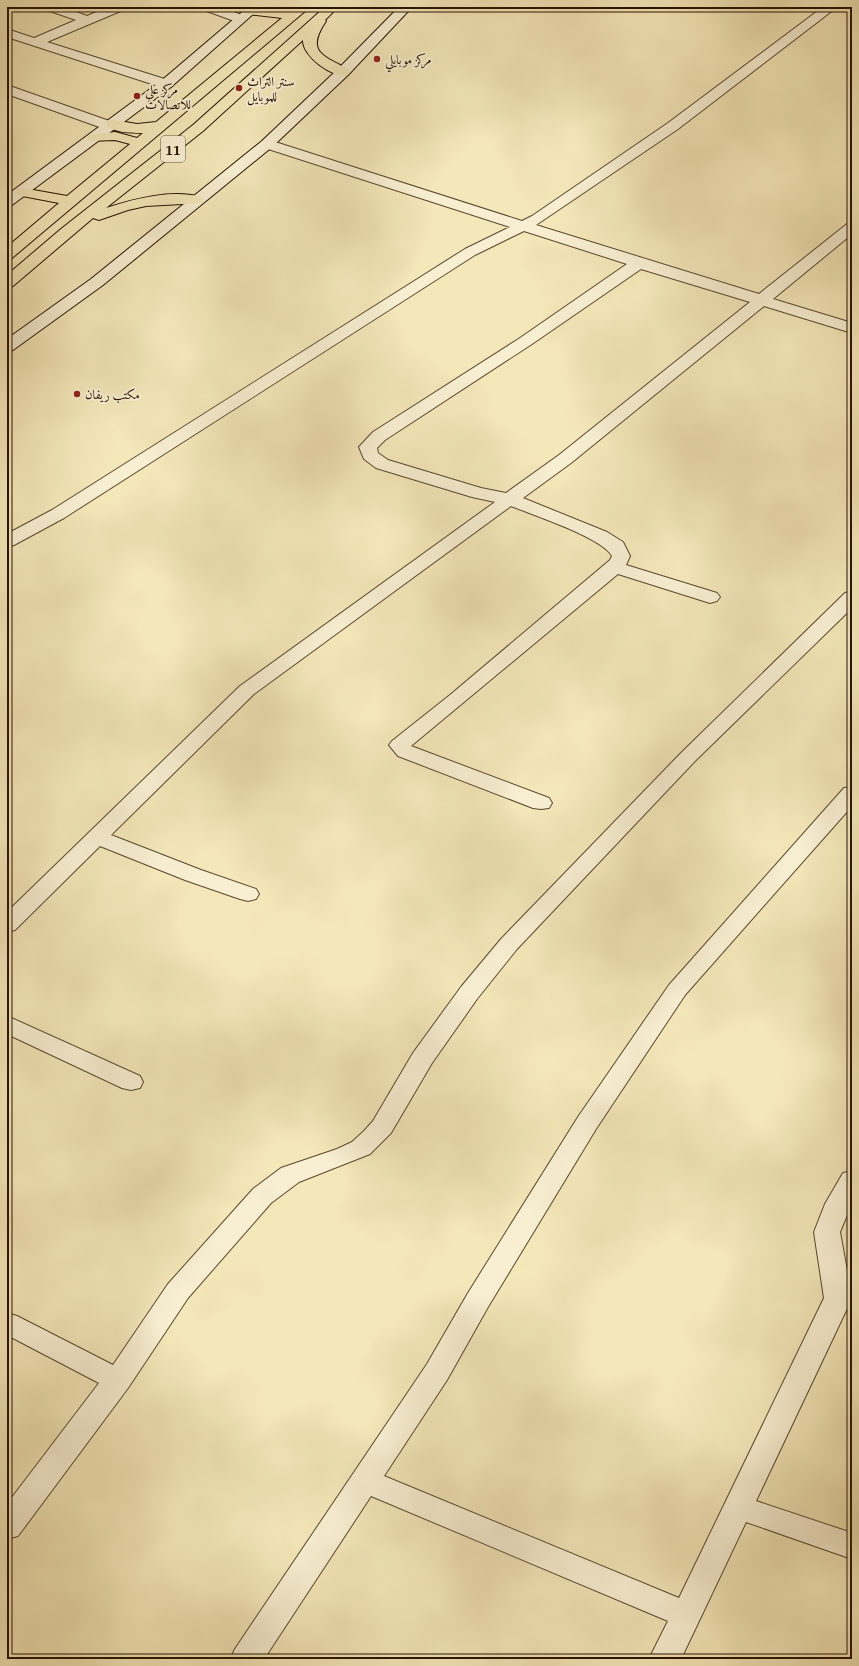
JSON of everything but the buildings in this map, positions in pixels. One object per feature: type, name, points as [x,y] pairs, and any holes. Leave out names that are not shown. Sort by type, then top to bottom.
[{"type":"highway","points":[[328,11],[310,38],[310,45],[319,58],[343,72]]},
{"type":"highway","name":"11","points":[[7,284],[66,232],[198,128],[328,11]]},
{"type":"highway","points":[[249,12],[299,12]]},
{"type":"highway","name":"11","points":[[7,255],[70,200],[299,12]]},
{"type":"highway","points":[[111,125],[137,129],[163,124]]},
{"type":"highway","points":[[94,138],[121,137],[132,140],[138,145]]},
{"type":"highway","points":[[22,192],[70,200]]},
{"type":"highway","points":[[66,232],[108,212],[129,205],[162,200],[196,200]]},
{"type":"street","points":[[51,7],[86,20]]},
{"type":"street","points":[[36,42],[119,7]]},
{"type":"street","points":[[208,7],[249,12]]},
{"type":"street","points":[[7,347],[97,282],[196,200],[212,189],[267,144],[343,72],[406,7]]},
{"type":"street","points":[[7,541],[58,514],[459,259],[497,238],[524,226],[673,126],[832,7]]},
{"type":"street","points":[[7,202],[166,84],[249,12]]},
{"type":"street","points":[[7,33],[166,84]]},
{"type":"street","points":[[7,89],[111,125]]},
{"type":"street","points":[[267,144],[759,301],[852,328]]},
{"type":"street","points":[[7,925],[247,690],[565,459],[852,227]]},
{"type":"street","points":[[541,803],[405,752],[399,745],[458,699],[614,567],[619,562],[621,556],[620,551],[608,541],[509,499],[478,493],[396,470],[377,461],[370,455],[368,447],[379,436],[526,341],[639,263]]},
{"type":"street","points":[[614,567],[710,598]]},
{"type":"street","points":[[7,1527],[118,1380],[178,1291],[262,1196],[290,1175],[346,1155],[361,1148],[373,1137],[382,1127],[422,1059],[469,993],[509,944],[688,757],[852,597]]},
{"type":"street","points":[[246,1659],[436,1372],[478,1300],[587,1123],[677,990],[726,932],[852,793]]},
{"type":"street","points":[[96,837],[193,875],[248,894]]},
{"type":"street","points":[[7,1024],[131,1082]]},
{"type":"street","points":[[665,1659],[838,1298],[826,1232],[838,1204],[852,1180]]},
{"type":"street","points":[[7,1323],[118,1380]]},
{"type":"street","points":[[364,1480],[686,1615]]},
{"type":"street","points":[[738,1507],[852,1546]]},
{"type":"place","name":"مركز موبايلي","points":[[377,59]]},
{"type":"place","name":"سنتر التراث للموبايل","points":[[239,88]]},
{"type":"place","name":"مركز علي للاتصالات","points":[[137,96]]},
{"type":"place","name":"مكتب ريفان","points":[[77,394]]}]
